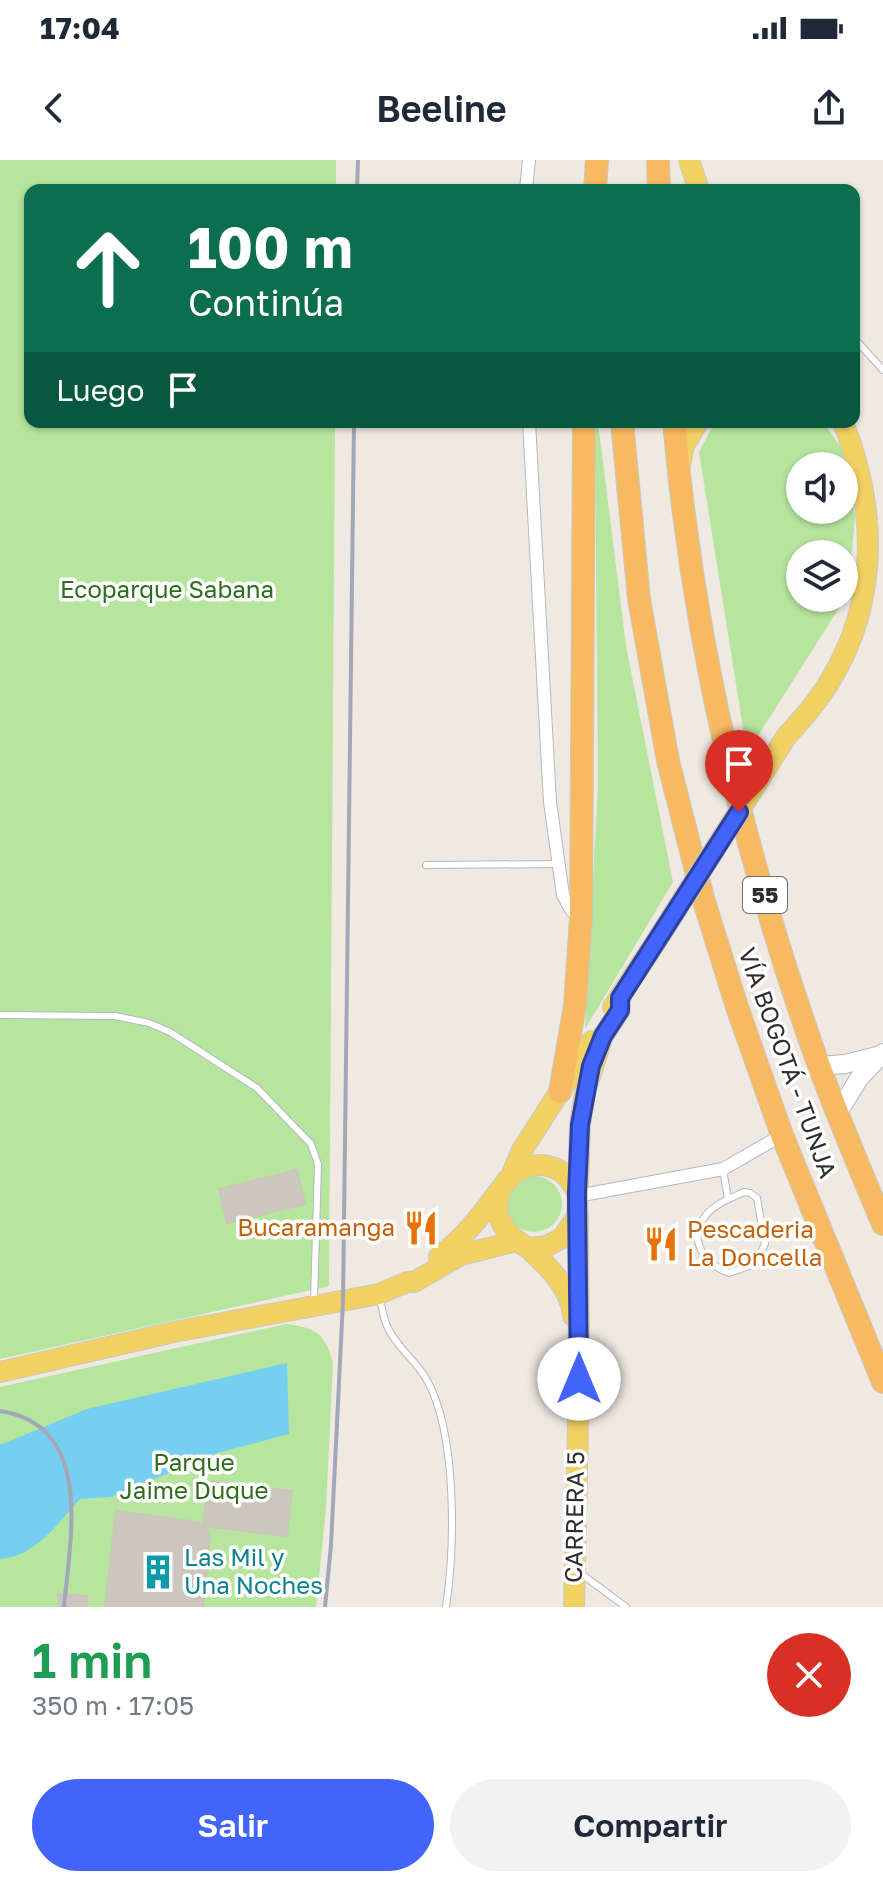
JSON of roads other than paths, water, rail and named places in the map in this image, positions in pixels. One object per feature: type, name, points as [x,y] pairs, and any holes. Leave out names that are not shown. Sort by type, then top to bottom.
[{"type":"highway","points":[[595,184],[597,160]]},
{"type":"highway","points":[[604,160],[606,184]]},
{"type":"highway","points":[[658,160],[659,184]]},
{"type":"highway","points":[[560,1092],[575,1005],[581,918],[584,428]]},
{"type":"highway","name":"VÍA BOGOTÁ - TUNJA","points":[[623,428],[639,599],[668,761],[703,898],[782,1135],[883,1382]]},
{"type":"highway","name":"VÍA BOGOTÁ - TUNJA","points":[[674,428],[700,623],[751,848],[819,1066],[883,1224]]},
{"type":"main road","points":[[690,161],[697,184]]},
{"type":"main road","points":[[678,473],[684,446],[694,428]]},
{"type":"main road","points":[[407,1282],[411,1275],[456,1243],[484,1214],[786,737],[819,699],[838,666],[861,608],[869,558],[868,508],[858,459],[845,428]]},
{"type":"main road","name":"CARRERA 5","points":[[574,1607],[579,1379],[578,1199],[585,1092],[603,1036],[620,1010],[620,998]]},
{"type":"main road","points":[[819,1066],[857,1062],[881,1054]]},
{"type":"main road","points":[[837,1114],[852,1089],[881,1054]]},
{"type":"main road","points":[[0,1372],[174,1332],[379,1294],[414,1282],[461,1255],[523,1245],[547,1246],[562,1238],[574,1225],[578,1199],[569,1179],[549,1166],[526,1167],[506,1182],[497,1209],[503,1227],[523,1245]]},
{"type":"main road","name":"CARRERA 5","points":[[523,1245],[546,1264],[572,1306],[579,1379]]},
{"type":"street","points":[[527,184],[529,160]]},
{"type":"street","points":[[529,428],[550,802],[563,895],[571,910],[581,918]]},
{"type":"street","points":[[578,1199],[723,1169],[782,1135]]},
{"type":"lane","points":[[860,345],[883,370]]},
{"type":"lane","points":[[426,865],[559,864]]},
{"type":"lane","points":[[0,1015],[115,1016],[149,1023],[170,1032],[257,1088],[311,1144],[318,1164],[314,1305]]},
{"type":"lane","points":[[723,1169],[728,1199]]},
{"type":"lane","points":[[744,1192],[757,1198],[765,1244],[755,1264],[729,1273],[709,1264],[698,1243],[699,1227],[706,1214],[728,1199],[744,1192]]},
{"type":"lane","points":[[379,1294],[387,1327],[427,1379],[445,1426],[450,1479],[450,1580],[446,1607]]},
{"type":"lane","points":[[573,1568],[626,1607]]},
{"type":"water","points":[[287,1363],[289,1434],[217,1453],[111,1497],[80,1499],[35,1545],[13,1557],[0,1559],[0,1445],[87,1409]]},
{"type":"railway","points":[[357,184],[358,160]]},
{"type":"railway","points":[[325,1607],[343,1301],[354,428]]},
{"type":"railway","points":[[0,1411],[30,1421],[51,1438],[64,1461],[70,1489],[71,1519],[64,1607]]},
{"type":"place","name":"Bucaramanga","points":[[421,1228]]},
{"type":"place","name":"Pescaderia La Doncella","points":[[661,1244]]},
{"type":"place","name":"Las Mil y Una Noches","points":[[158,1572]]},
{"type":"park label","name":"Ecoparque Sabana","points":[[167,590]]},
{"type":"park label","name":"Parque Jaime Duque","points":[[194,1477]]}]
